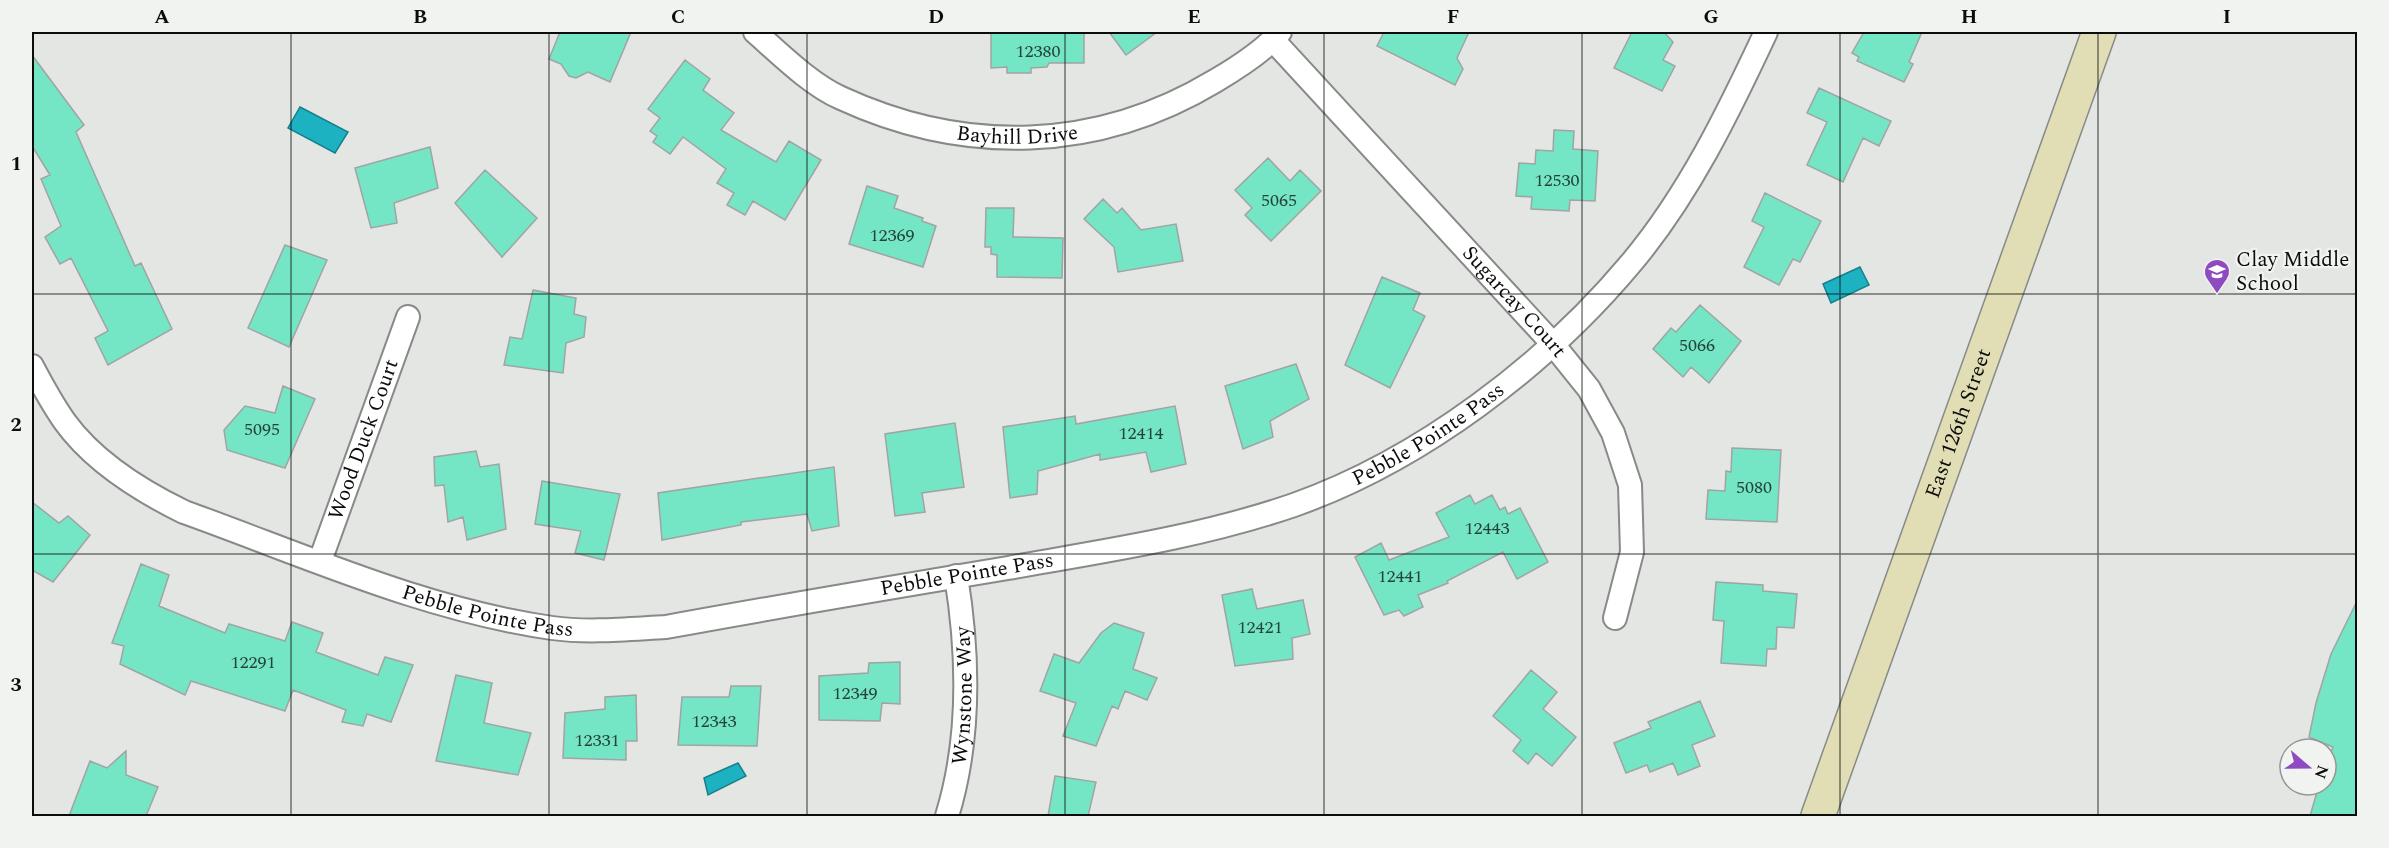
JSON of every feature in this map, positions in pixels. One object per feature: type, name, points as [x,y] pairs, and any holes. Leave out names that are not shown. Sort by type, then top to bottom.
[{"type":"street","name":"Bayhill Drive","points":[[755,32],[790,62],[838,97],[922,127],[967,136],[1055,137],[1102,128],[1147,114],[1189,97],[1225,75],[1276,36]]},
{"type":"street","name":"Pebble Pointe Pass","points":[[32,366],[66,424],[105,462],[143,492],[184,512],[440,604],[554,628],[614,630],[666,627],[1135,546],[1236,523],[1298,503],[1388,463],[1446,427],[1527,367],[1633,261],[1707,151],[1766,32]]},
{"type":"street","name":"East 126th Street","points":[[1818,816],[2099,32]]},
{"type":"street","name":"Sugarcay Court","points":[[1276,36],[1552,343],[1589,389],[1613,433],[1630,485],[1632,552],[1615,618]]},
{"type":"street","name":"Wood Duck Court","points":[[320,561],[408,317]]},
{"type":"street","name":"Wynstone Way","points":[[947,816],[963,739],[967,673],[956,576]]},
{"type":"water","points":[[300,107],[348,132],[335,153],[288,128]]},
{"type":"water","points":[[1860,267],[1869,285],[1831,303],[1823,284]]},
{"type":"water","points":[[738,763],[746,776],[708,795],[704,778]]},
{"type":"building","points":[[560,32],[631,32],[610,82],[588,72],[576,78],[569,76],[561,64],[549,59]]},
{"type":"building","points":[[991,32],[1084,32],[1084,63],[1049,63],[1047,67],[1031,68],[1031,73],[1007,73],[1007,67],[991,68]]},
{"type":"building","points":[[1109,32],[1157,32],[1126,55]]},
{"type":"building","points":[[1384,32],[1469,32],[1457,58],[1463,69],[1455,85],[1377,46]]},
{"type":"building","points":[[1632,32],[1664,32],[1673,42],[1663,60],[1675,66],[1662,91],[1614,68]]},
{"type":"building","points":[[1864,32],[1922,32],[1909,62],[1913,64],[1904,82],[1857,61],[1859,57],[1852,53]]},
{"type":"building","points":[[32,55],[84,125],[76,132],[135,266],[141,263],[172,329],[108,365],[95,338],[108,331],[71,258],[60,264],[45,237],[61,226],[41,179],[50,175],[32,146]]},
{"type":"building","points":[[685,60],[710,79],[703,90],[734,113],[721,130],[776,162],[789,141],[821,160],[785,220],[753,201],[745,215],[727,205],[734,193],[717,183],[726,169],[683,137],[670,154],[653,142],[657,136],[650,131],[660,118],[648,109]]},
{"type":"building","points":[[1819,88],[1891,121],[1879,146],[1863,138],[1843,182],[1807,165],[1827,122],[1807,113]]},
{"type":"building","points":[[1554,130],[1574,131],[1573,149],[1598,151],[1595,201],[1570,200],[1569,211],[1531,209],[1532,197],[1516,196],[1519,163],[1535,164],[1536,150],[1553,151]]},
{"type":"building","points":[[430,147],[438,188],[394,203],[397,223],[371,228],[355,168]]},
{"type":"building","points":[[1268,158],[1290,181],[1300,170],[1321,191],[1271,241],[1245,215],[1252,208],[1235,190]]},
{"type":"building","points":[[485,170],[537,218],[502,257],[455,203]]},
{"type":"building","points":[[867,186],[898,196],[894,208],[923,218],[922,221],[936,226],[923,267],[849,244]]},
{"type":"building","points":[[1765,193],[1821,221],[1800,262],[1793,259],[1779,285],[1744,267],[1764,227],[1752,221]]},
{"type":"building","points":[[1103,199],[1117,213],[1122,208],[1141,230],[1176,224],[1183,261],[1118,272],[1114,247],[1084,219]]},
{"type":"building","points":[[986,208],[1014,208],[1013,237],[1063,238],[1062,278],[997,277],[997,255],[991,254],[991,247],[985,247]]},
{"type":"building","points":[[285,245],[327,260],[289,347],[248,328]]},
{"type":"building","points":[[1382,277],[1420,293],[1413,310],[1425,316],[1390,388],[1345,365]]},
{"type":"building","points":[[533,290],[576,298],[574,314],[586,317],[584,337],[566,343],[563,373],[504,365],[510,337],[522,339]]},
{"type":"building","points":[[1700,305],[1741,341],[1709,383],[1691,367],[1683,377],[1653,349],[1671,328],[1676,332]]},
{"type":"building","points":[[1296,364],[1309,399],[1270,421],[1273,437],[1243,449],[1225,386]]},
{"type":"building","points":[[283,386],[315,399],[285,468],[227,450],[224,430],[245,406],[275,413]]},
{"type":"building","points":[[1175,406],[1186,464],[1151,472],[1146,452],[1100,460],[1100,454],[1038,471],[1037,494],[1010,498],[1003,427],[1075,416],[1076,424]]},
{"type":"building","points":[[955,423],[964,487],[922,493],[925,512],[895,516],[885,434]]},
{"type":"building","points":[[1732,448],[1781,450],[1777,522],[1706,519],[1708,490],[1725,491],[1726,471],[1731,472]]},
{"type":"building","points":[[476,451],[480,467],[499,464],[506,529],[467,540],[463,517],[448,522],[444,485],[435,486],[434,457]]},
{"type":"building","points":[[834,467],[839,526],[812,531],[807,514],[741,522],[741,525],[662,540],[658,493]]},
{"type":"building","points":[[542,481],[620,494],[604,560],[575,553],[581,531],[535,524]]},
{"type":"building","points":[[1470,495],[1475,504],[1492,495],[1500,510],[1505,507],[1508,514],[1520,508],[1548,562],[1517,579],[1503,552],[1447,581],[1448,583],[1418,595],[1423,607],[1404,616],[1399,610],[1384,615],[1355,557],[1381,543],[1389,560],[1449,537],[1436,513]]},
{"type":"building","points":[[32,502],[59,523],[68,516],[90,535],[53,582],[32,570]]},
{"type":"building","points":[[141,564],[169,575],[159,606],[225,633],[229,624],[285,641],[292,622],[323,633],[316,652],[378,675],[385,657],[413,665],[391,722],[367,714],[363,726],[342,722],[346,710],[293,690],[285,711],[191,681],[185,695],[120,664],[124,646],[112,643]]},
{"type":"building","points":[[1716,582],[1763,585],[1763,591],[1797,594],[1794,628],[1777,627],[1776,649],[1767,649],[1766,666],[1721,663],[1724,621],[1713,620]]},
{"type":"building","points":[[1252,589],[1257,609],[1303,600],[1310,634],[1292,638],[1293,659],[1235,666],[1222,595]]},
{"type":"building","points":[[2358,599],[2358,816],[2310,816],[2316,797],[2338,797],[2338,737],[2309,737],[2316,703],[2331,654]]},
{"type":"building","points":[[1114,623],[1144,633],[1133,669],[1157,678],[1147,700],[1125,691],[1118,709],[1112,706],[1096,746],[1063,736],[1076,703],[1040,691],[1054,654],[1079,663],[1101,633]]},
{"type":"building","points":[[900,662],[900,704],[882,703],[880,721],[819,720],[819,676],[868,673],[869,663]]},
{"type":"building","points":[[1531,670],[1557,692],[1543,709],[1576,737],[1552,766],[1536,753],[1528,764],[1513,751],[1521,740],[1493,716]]},
{"type":"building","points":[[456,675],[492,683],[484,723],[531,733],[518,775],[436,761]]},
{"type":"building","points":[[731,686],[761,686],[757,746],[678,745],[682,697],[729,697]]},
{"type":"building","points":[[636,695],[637,741],[626,741],[626,760],[563,758],[565,713],[605,709],[605,697]]},
{"type":"building","points":[[1700,701],[1715,736],[1692,745],[1700,766],[1678,775],[1673,763],[1650,772],[1647,765],[1626,773],[1614,743],[1651,728],[1648,722]]},
{"type":"building","points":[[126,751],[126,775],[158,787],[146,816],[69,816],[90,761],[107,768]]},
{"type":"building","points":[[1055,776],[1096,782],[1088,816],[1048,816]]},
{"type":"place","name":"Clay Middle School","points":[[2217,295]]}]
